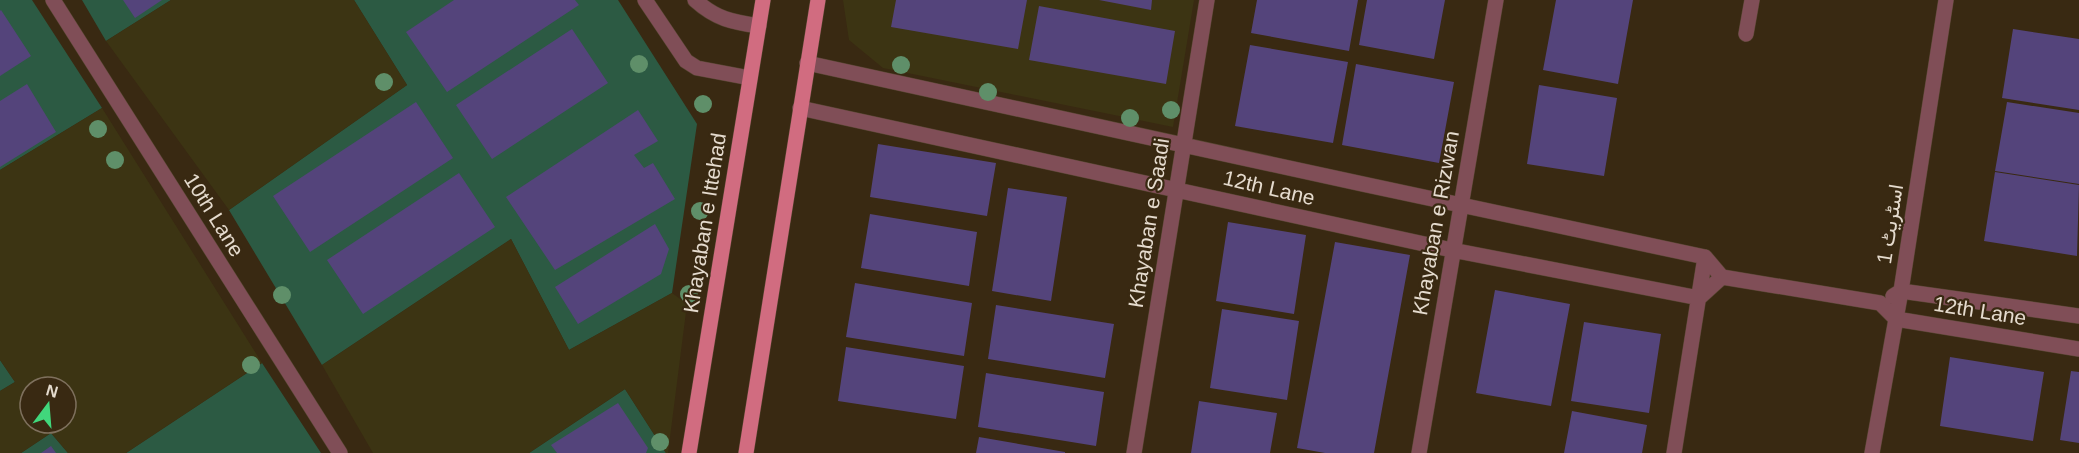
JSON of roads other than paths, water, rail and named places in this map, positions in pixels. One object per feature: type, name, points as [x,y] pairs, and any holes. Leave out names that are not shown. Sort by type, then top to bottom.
[{"type":"main road","name":"Khayaban e Ittehad","points":[[689,453],[763,0]]},
{"type":"main road","points":[[746,453],[818,0]]},
{"type":"street","name":"10th Lane","points":[[53,0],[340,453]]},
{"type":"street","points":[[645,0],[686,61],[697,68],[750,78]]},
{"type":"street","points":[[695,0],[709,13],[729,22],[759,26]]},
{"type":"street","name":"Khayaban e Saadi","points":[[1134,453],[1207,0]]},
{"type":"street","name":"Khayaban e Rizwan","points":[[1419,453],[1496,0]]},
{"type":"street","points":[[1746,34],[1752,0]]},
{"type":"street","name":"اسٹریٹ 1","points":[[1872,453],[1901,291],[1946,0]]},
{"type":"street","name":"12th Lane","points":[[807,63],[1460,206],[1706,257]]},
{"type":"street","name":"12th Lane","points":[[800,108],[1452,250],[1699,298]]},
{"type":"street","points":[[1706,257],[1725,278],[1877,302],[1896,319]]},
{"type":"street","points":[[1674,453],[1706,257]]},
{"type":"street","points":[[1699,298],[1725,278]]},
{"type":"street","points":[[1877,302],[1901,291]]},
{"type":"street","name":"12th Lane","points":[[1901,291],[2079,316]]},
{"type":"street","name":"12th Lane","points":[[1896,319],[2079,348]]}]
